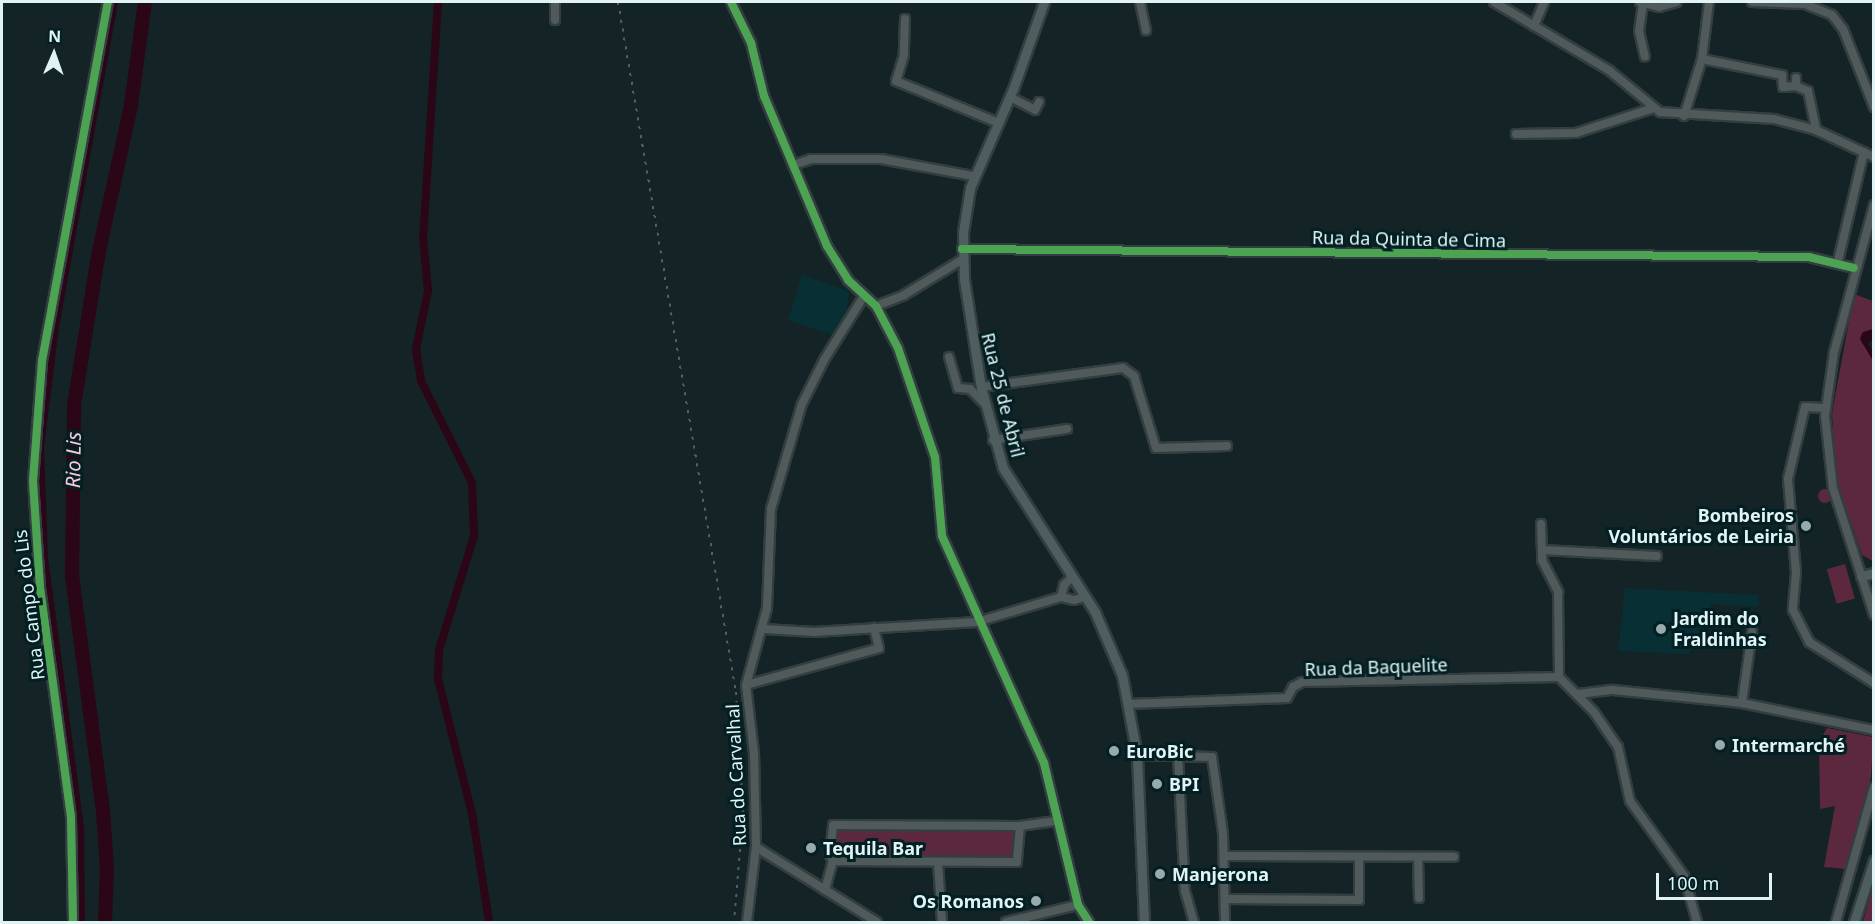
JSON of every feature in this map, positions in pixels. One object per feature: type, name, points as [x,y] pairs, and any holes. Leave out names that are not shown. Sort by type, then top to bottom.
[{"type":"main road","name":"Rua 25 de Abril","points":[[1044,2],[1010,97],[973,176],[963,254],[981,387],[993,440],[1016,494],[1085,597],[1114,652],[1129,704],[1137,755],[1144,922]]},
{"type":"main road","points":[[1861,576],[1874,573]]},
{"type":"main road","points":[[1854,922],[1874,860]]},
{"type":"street","name":"Rua Campo do Lis","points":[[73,922],[71,817],[40,587],[33,481],[42,361],[108,2]]},
{"type":"street","points":[[555,2],[555,20]]},
{"type":"street","points":[[731,2],[751,43],[764,96],[827,246],[864,296],[876,306],[898,348],[929,435],[939,478],[942,536],[977,622],[1029,726],[1044,763],[1056,821],[1078,905],[1089,922]]},
{"type":"street","points":[[1140,2],[1146,30]]},
{"type":"street","points":[[1494,2],[1610,71],[1654,108],[1684,116],[1758,117],[1816,130],[1874,157]]},
{"type":"street","points":[[1534,26],[1544,2]]},
{"type":"street","points":[[1645,56],[1639,31],[1641,2],[1659,7],[1676,2]]},
{"type":"street","points":[[1684,116],[1702,60],[1709,2]]},
{"type":"street","points":[[1752,2],[1804,3],[1829,13],[1840,24],[1874,107]]},
{"type":"street","points":[[905,19],[904,55],[896,81],[999,123]]},
{"type":"street","points":[[1702,60],[1782,75],[1783,87],[1796,82],[1808,91],[1816,130]]},
{"type":"street","points":[[1010,97],[1035,110],[1039,102]]},
{"type":"street","points":[[1516,134],[1576,133],[1654,108]]},
{"type":"street","points":[[1838,261],[1864,152]]},
{"type":"street","points":[[793,165],[811,159],[881,159],[973,176]]},
{"type":"street","points":[[1874,205],[1854,268],[1834,352],[1825,408],[1831,479],[1874,615]]},
{"type":"street","points":[[876,306],[904,295],[963,254]]},
{"type":"street","name":"Rua da Quinta de Cima","points":[[963,254],[1809,257],[1838,261],[1854,268]]},
{"type":"street","name":"Rua do Carvalhal","points":[[747,922],[756,847],[754,753],[746,685],[764,629],[768,531],[783,460],[810,386],[864,296]]},
{"type":"street","points":[[949,357],[958,388],[970,389],[985,404]]},
{"type":"street","points":[[981,387],[1123,368],[1134,376],[1156,452],[1227,446]]},
{"type":"street","points":[[1825,408],[1805,407],[1788,479],[1796,573],[1792,600],[1802,633],[1809,642],[1874,683]]},
{"type":"street","points":[[993,440],[1067,429]]},
{"type":"street","points":[[1541,524],[1542,560],[1558,592],[1559,677],[1578,694],[1618,747],[1630,801],[1684,876],[1697,922]]},
{"type":"street","points":[[1542,550],[1657,556]]},
{"type":"street","points":[[1061,597],[1064,585],[1072,577]]},
{"type":"street","points":[[764,629],[814,632],[977,622],[1061,597],[1074,600],[1085,597]]},
{"type":"street","points":[[746,685],[879,648],[874,628]]},
{"type":"street","points":[[1742,703],[1752,632]]},
{"type":"street","name":"Rua da Baquelite","points":[[1129,704],[1287,698],[1293,687],[1302,682],[1559,677]]},
{"type":"street","points":[[1578,694],[1613,690],[1742,703],[1874,730]]},
{"type":"street","points":[[1178,754],[1185,891],[1194,922]]},
{"type":"street","points":[[1137,755],[1178,754],[1212,757],[1224,856],[1225,922]]},
{"type":"street","points":[[1836,922],[1874,787]]},
{"type":"street","points":[[825,890],[832,861],[830,855],[832,825],[1020,826],[1056,821]]},
{"type":"street","points":[[832,861],[938,863],[1019,861],[1020,826]]},
{"type":"street","points":[[756,847],[878,922]]},
{"type":"street","points":[[1224,856],[1454,857]]},
{"type":"street","points":[[1225,899],[1359,900],[1359,858]]},
{"type":"street","points":[[1418,858],[1419,898]]},
{"type":"street","points":[[938,863],[942,922]]},
{"type":"street","points":[[1005,922],[1078,905]]},
{"type":"shaded area","points":[[802,275],[849,291],[847,311],[832,335],[788,320]]},
{"type":"shaded area","points":[[1854,294],[1873,301],[1873,329],[1863,332],[1861,341],[1873,360],[1873,561],[1862,555],[1836,479],[1832,413]]},
{"type":"shaded area","points":[[1873,329],[1873,339],[1868,344],[1873,351],[1873,372],[1872,359],[1860,339],[1862,333]]},
{"type":"shaded area","points":[[1825,489],[1830,491],[1832,496],[1830,501],[1825,503],[1820,501],[1818,496],[1820,491]]},
{"type":"shaded area","points":[[1845,564],[1855,599],[1837,604],[1827,569]]},
{"type":"shaded area","name":"Jardim do Fraldinhas","points":[[1625,588],[1759,595],[1758,607],[1712,604],[1689,654],[1618,651]]},
{"type":"shaded area","points":[[1827,728],[1873,737],[1871,777],[1845,869],[1824,867],[1835,806],[1820,809],[1819,742]]},
{"type":"shaded area","points":[[838,828],[1014,831],[1013,859],[838,856]]},
{"type":"shaded area","points":[[1873,886],[1872,922],[1863,922]]},
{"type":"waterway","points":[[81,922],[80,828],[44,558],[40,447],[55,327],[114,2]]},
{"type":"waterway","name":"Rio Lis","points":[[105,922],[107,868],[103,811],[72,575],[74,405],[99,251],[131,105],[145,2]]},
{"type":"waterway","points":[[438,2],[423,238],[428,291],[416,349],[421,381],[472,483],[474,536],[439,650],[438,679],[472,813],[489,922]]},
{"type":"railway","points":[[618,2],[736,692],[743,813],[734,922]]},
{"type":"cycle path","points":[[73,922],[71,817],[40,587],[33,481],[42,361],[108,2]]},
{"type":"cycle path","points":[[731,2],[751,43],[764,96],[827,246],[848,280],[876,306],[898,348],[935,457],[942,536],[1044,763],[1078,905],[1089,922]]},
{"type":"cycle path","points":[[962,249],[1809,257],[1854,268]]},
{"type":"place","name":"Bombeiros Voluntários de Leiria","points":[[1806,526]]},
{"type":"place","name":"Jardim do Fraldinhas","points":[[1661,629]]},
{"type":"place","name":"Intermarché","points":[[1720,745]]},
{"type":"place","name":"EuroBic","points":[[1114,751]]},
{"type":"place","name":"BPI","points":[[1157,784]]},
{"type":"place","name":"Tequila Bar","points":[[811,848]]},
{"type":"place","name":"Manjerona","points":[[1160,874]]},
{"type":"place","name":"Os Romanos","points":[[1036,901]]}]
